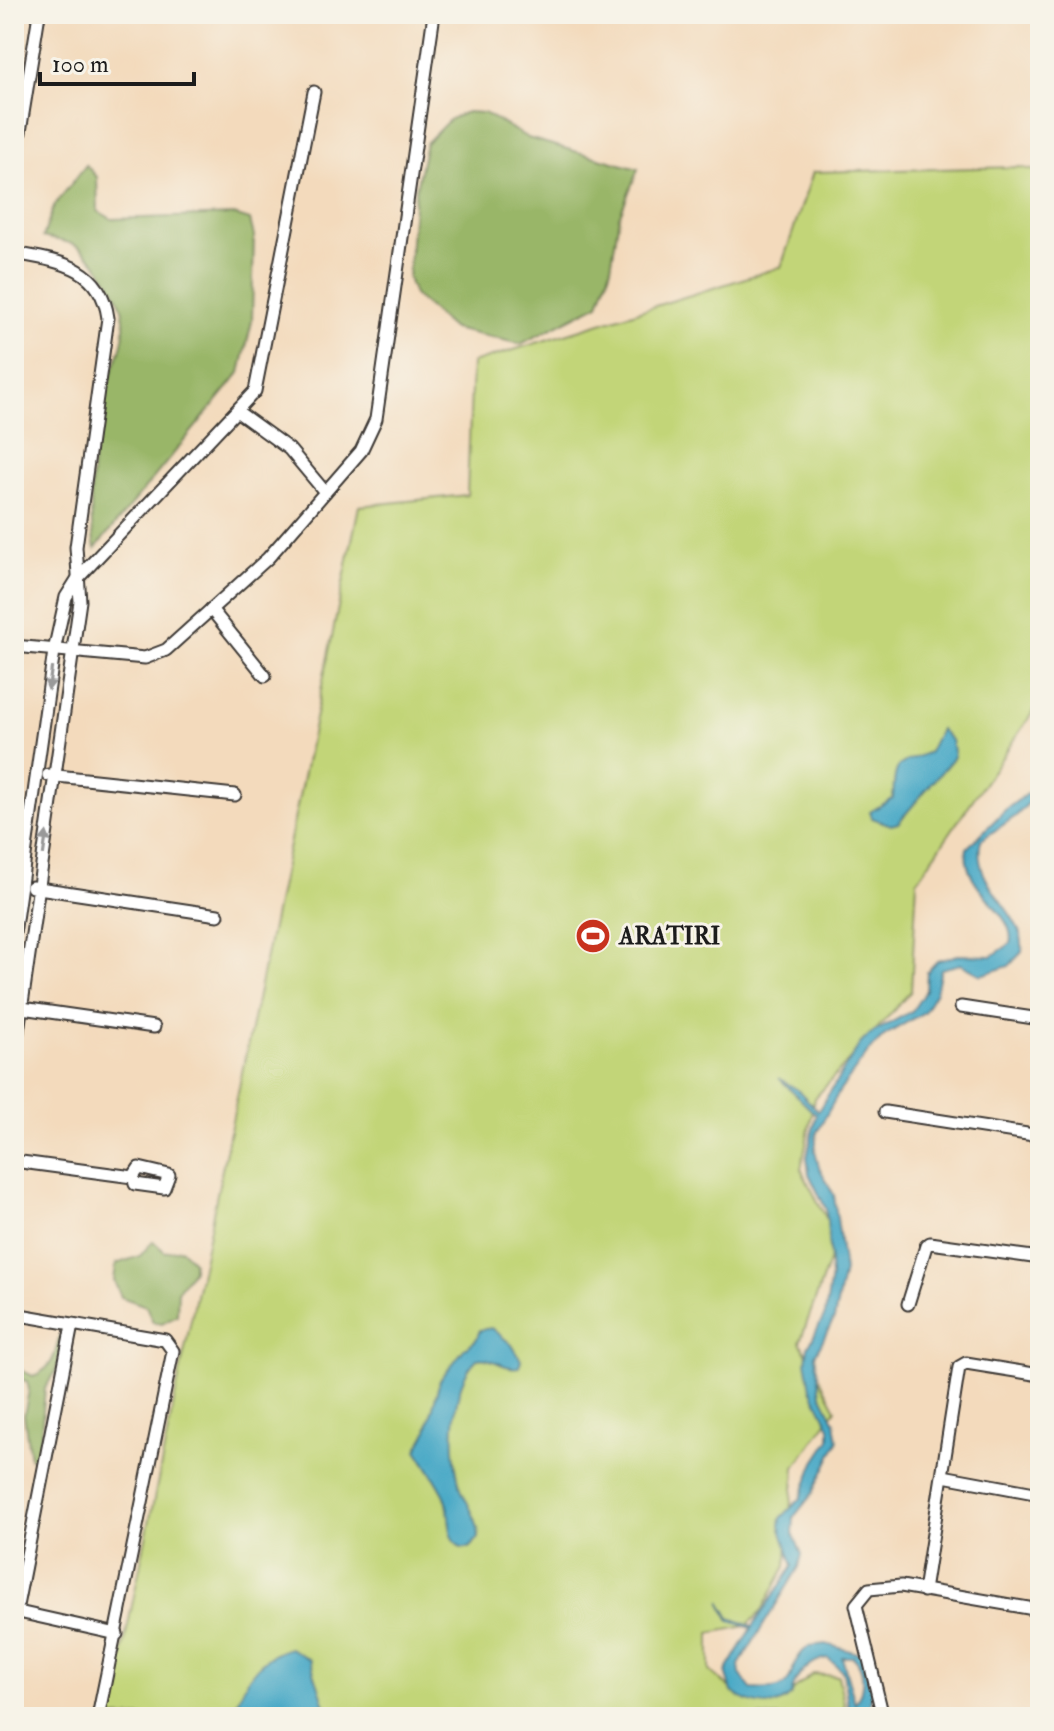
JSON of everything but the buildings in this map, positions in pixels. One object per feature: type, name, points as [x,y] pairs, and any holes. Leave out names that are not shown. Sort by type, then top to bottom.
[{"type":"street","points":[[14,169],[39,14]]},
{"type":"street","points":[[14,646],[145,658],[156,655],[268,558],[361,451],[376,419],[434,14]]},
{"type":"street","points":[[14,934],[54,651],[66,597],[78,578],[255,391],[261,375],[314,92]]},
{"type":"street","points":[[14,253],[71,265],[105,299],[106,336],[76,547],[80,601],[39,888],[18,1007],[14,1059]]},
{"type":"street","points":[[238,412],[289,449],[325,492]]},
{"type":"street","points":[[211,609],[265,676]]},
{"type":"street","points":[[37,773],[235,795]]},
{"type":"street","points":[[21,886],[218,915]]},
{"type":"street","points":[[18,1007],[154,1027]]},
{"type":"street","points":[[961,1007],[1040,1019]]},
{"type":"street","points":[[885,1112],[1040,1136]]},
{"type":"street","points":[[14,1161],[133,1177]]},
{"type":"street","points":[[908,1304],[926,1246],[930,1243],[1040,1258]]},
{"type":"street","points":[[14,1314],[165,1340],[173,1351],[98,1717]]},
{"type":"street","points":[[72,1325],[15,1611],[117,1634]]},
{"type":"street","points":[[924,1591],[959,1367],[966,1363],[1040,1375]]},
{"type":"street","points":[[943,1476],[1040,1494]]},
{"type":"street","points":[[883,1717],[856,1605],[869,1589],[901,1586],[1040,1610]]},
{"type":"green space","points":[[467,112],[484,113],[528,138],[638,169],[619,217],[611,268],[599,304],[521,344],[453,329],[414,295],[408,278],[415,193],[426,143],[450,119]]},
{"type":"green space","points":[[86,165],[97,177],[98,211],[112,219],[234,215],[250,220],[254,236],[252,321],[240,373],[95,549],[91,487],[95,445],[108,384],[122,345],[124,319],[114,289],[86,253],[71,243],[43,237],[54,206]]},
{"type":"green space","name":"ARATIRI","points":[[1019,167],[1040,172],[1040,702],[917,881],[911,991],[815,1098],[801,1169],[837,1239],[800,1342],[836,1409],[795,1467],[786,1566],[761,1612],[746,1626],[710,1633],[710,1671],[732,1690],[790,1693],[813,1674],[838,1676],[847,1717],[109,1717],[359,506],[467,495],[472,363],[781,267],[813,172]]},
{"type":"green space","points":[[153,1241],[165,1252],[181,1249],[193,1261],[193,1270],[178,1290],[177,1315],[162,1323],[153,1322],[146,1306],[121,1297],[114,1281],[116,1264],[140,1256]]},
{"type":"green space","points":[[67,1332],[55,1373],[45,1388],[38,1455],[30,1459],[24,1415],[29,1390],[27,1381],[14,1378],[14,1367],[33,1376],[40,1373],[52,1360],[60,1335]]},
{"type":"water","points":[[940,729],[951,740],[954,757],[898,823],[891,825],[872,818],[870,812],[893,798],[899,766],[929,752]]},
{"type":"water","points":[[1040,784],[1040,791],[1016,816],[981,840],[983,872],[1016,924],[1022,952],[1009,966],[981,975],[961,964],[941,969],[936,992],[924,1012],[884,1036],[869,1051],[839,1092],[817,1132],[815,1150],[819,1167],[834,1195],[844,1271],[834,1319],[815,1355],[821,1394],[835,1422],[838,1441],[813,1493],[794,1517],[793,1533],[802,1554],[799,1567],[739,1665],[740,1674],[751,1689],[768,1689],[786,1683],[795,1663],[809,1646],[826,1644],[861,1654],[872,1694],[867,1717],[850,1717],[843,1672],[828,1658],[804,1670],[786,1700],[770,1705],[754,1703],[732,1692],[726,1672],[752,1628],[730,1621],[720,1601],[730,1618],[753,1626],[793,1566],[780,1526],[781,1518],[801,1498],[815,1462],[830,1439],[830,1427],[811,1389],[806,1361],[808,1347],[825,1315],[831,1276],[826,1209],[809,1174],[807,1157],[816,1115],[779,1078],[798,1090],[818,1111],[860,1044],[870,1034],[912,1011],[926,990],[927,972],[937,961],[958,955],[992,956],[1010,944],[1006,922],[972,876],[967,862],[967,848],[1005,810]],"holes":[[[842,1657],[853,1657],[860,1667],[862,1680],[855,1703]]]},
{"type":"water","points":[[492,1328],[512,1345],[521,1360],[519,1367],[513,1367],[477,1359],[461,1386],[454,1422],[455,1460],[462,1491],[479,1538],[469,1548],[461,1548],[452,1536],[444,1494],[417,1450],[426,1434],[440,1380],[465,1348],[476,1340],[480,1330]]},
{"type":"water","points":[[290,1648],[310,1660],[329,1717],[232,1717],[246,1683],[259,1665]]},
{"type":"place","name":"ARATIRI","points":[[593,936]]}]
